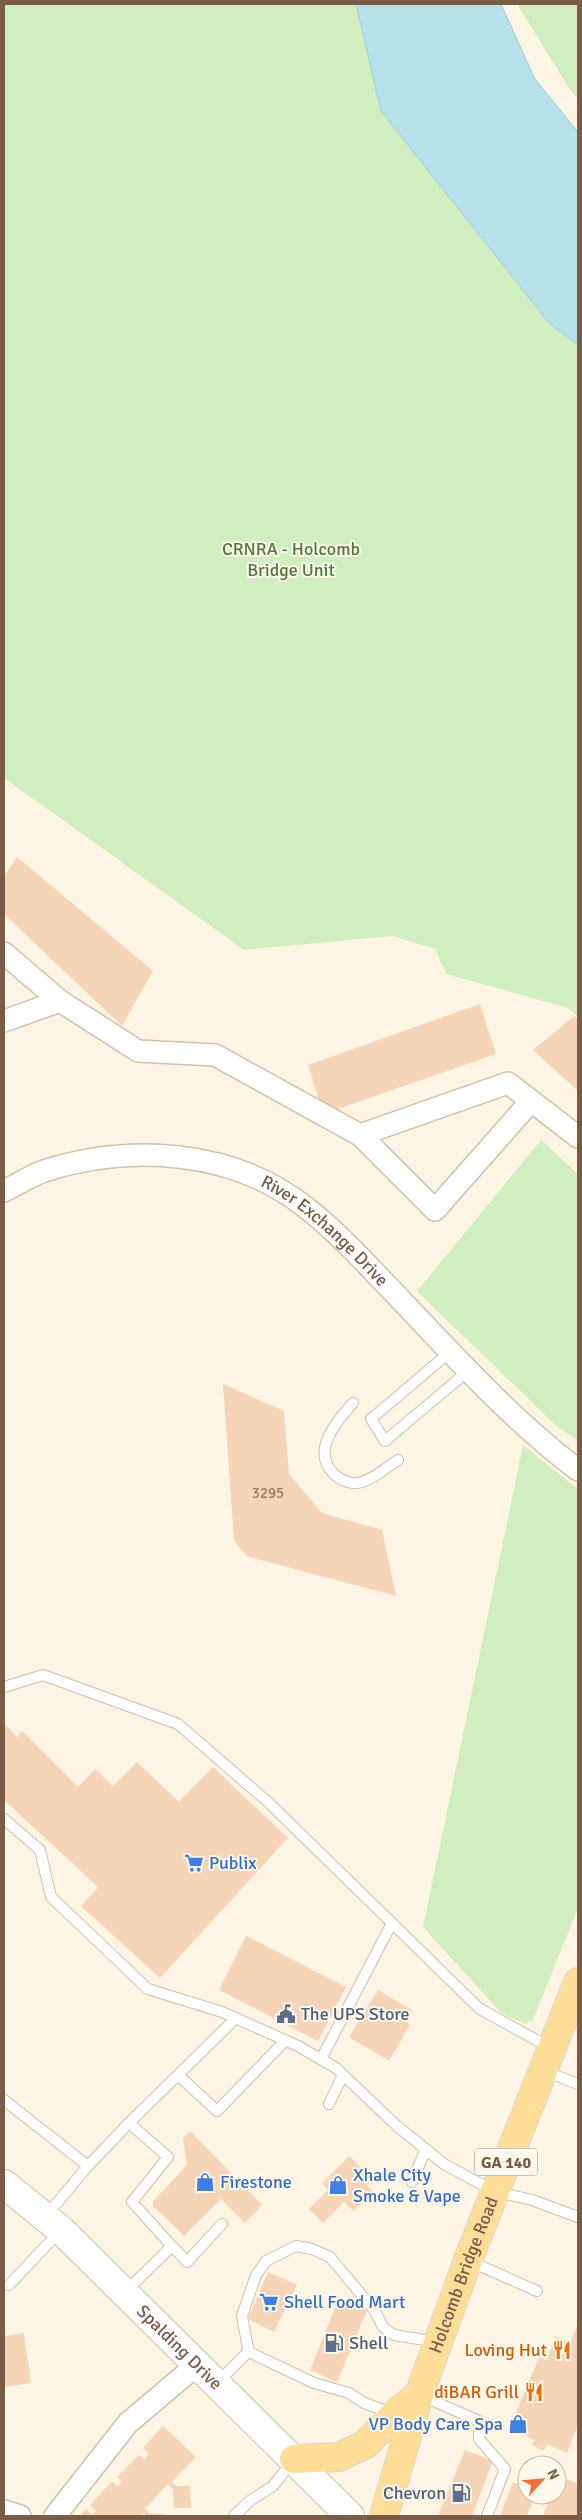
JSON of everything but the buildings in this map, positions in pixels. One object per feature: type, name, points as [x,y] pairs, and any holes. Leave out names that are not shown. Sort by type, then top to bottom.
[{"type":"main road","name":"Holcomb Bridge Road","points":[[384,2516],[419,2395],[468,2260],[494,2191],[576,1993]]},
{"type":"main road","name":"Spalding Drive","points":[[4,2184],[53,2223],[125,2292],[350,2516]]},
{"type":"main road","points":[[294,2459],[339,2457],[366,2444],[395,2414],[419,2395]]},
{"type":"street","points":[[4,953],[60,1001],[138,1051],[215,1056],[360,1135],[435,1210],[531,1101]]},
{"type":"street","points":[[4,1021],[60,1001]]},
{"type":"street","points":[[360,1135],[508,1083],[578,1138]]},
{"type":"street","name":"River Exchange Drive","points":[[4,1191],[42,1172],[89,1159],[133,1154],[181,1157],[224,1166],[265,1182],[303,1204],[339,1235],[468,1371],[544,1444],[578,1470]]},
{"type":"street","points":[[55,2516],[128,2423],[198,2364]]},
{"type":"street","points":[[4,2511],[20,2516]]},
{"type":"lane","points":[[450,1352],[371,1419],[385,1441],[468,1371]]},
{"type":"lane","points":[[354,1403],[336,1423],[325,1444],[327,1466],[340,1480],[357,1483],[398,1460]]},
{"type":"lane","points":[[4,1688],[44,1675],[178,1724],[268,1802],[480,2009],[578,2084]]},
{"type":"lane","points":[[4,1819],[40,1850],[51,1897],[148,1989],[236,2018],[286,2040],[321,2059],[343,2075],[444,2164],[494,2191],[532,2200],[578,2217]]},
{"type":"lane","points":[[321,2059],[392,1923]]},
{"type":"lane","points":[[9,2285],[53,2223],[88,2166],[236,2018]]},
{"type":"lane","points":[[178,2074],[217,2111],[286,2040]]},
{"type":"lane","points":[[329,2104],[343,2075]]},
{"type":"lane","points":[[4,2100],[88,2166]]},
{"type":"lane","points":[[129,2123],[168,2157],[132,2202],[172,2246],[187,2262],[222,2224]]},
{"type":"lane","points":[[412,2182],[426,2150]]},
{"type":"lane","points":[[125,2292],[172,2246]]},
{"type":"lane","points":[[247,2351],[242,2316],[256,2275],[266,2261],[296,2246],[312,2249],[330,2258],[374,2310],[383,2327],[394,2335],[438,2342]]},
{"type":"lane","points":[[468,2260],[537,2291]]},
{"type":"lane","points":[[218,2383],[247,2351]]},
{"type":"lane","points":[[247,2351],[314,2383],[349,2393],[364,2403],[395,2414]]},
{"type":"lane","points":[[419,2395],[479,2421],[479,2439],[505,2468],[487,2516]]},
{"type":"lane","points":[[234,2516],[251,2500],[273,2486],[294,2459]]},
{"type":"green space","name":"CRNRA - Holcomb Bridge Unit","points":[[4,4],[361,4],[578,341],[578,1017],[568,1008],[446,974],[435,949],[393,936],[244,950],[4,778]]},
{"type":"green space","points":[[517,4],[578,4],[578,99],[570,90]]},
{"type":"green space","points":[[541,1140],[578,1174],[578,1441],[555,1425],[417,1291]]},
{"type":"green space","points":[[523,1445],[578,1489],[578,1908],[533,2020],[525,2024],[501,2013],[423,1927]]},
{"type":"water","points":[[356,4],[501,4],[535,79],[578,132],[578,345],[549,323],[381,111]]},
{"type":"place","name":"Publix","points":[[194,1863]]},
{"type":"place","name":"The UPS Store","points":[[286,2014]]},
{"type":"place","name":"Firestone","points":[[205,2182]]},
{"type":"place","name":"Xhale City Smoke & Vape","points":[[338,2185]]},
{"type":"place","name":"Shell Food Mart","points":[[269,2302]]},
{"type":"place","name":"Shell","points":[[334,2343]]},
{"type":"place","name":"Loving Hut","points":[[562,2350]]},
{"type":"place","name":"diBAR Grill","points":[[534,2392]]},
{"type":"place","name":"VP Body Care Spa","points":[[518,2424]]},
{"type":"place","name":"Chevron","points":[[461,2493]]}]
